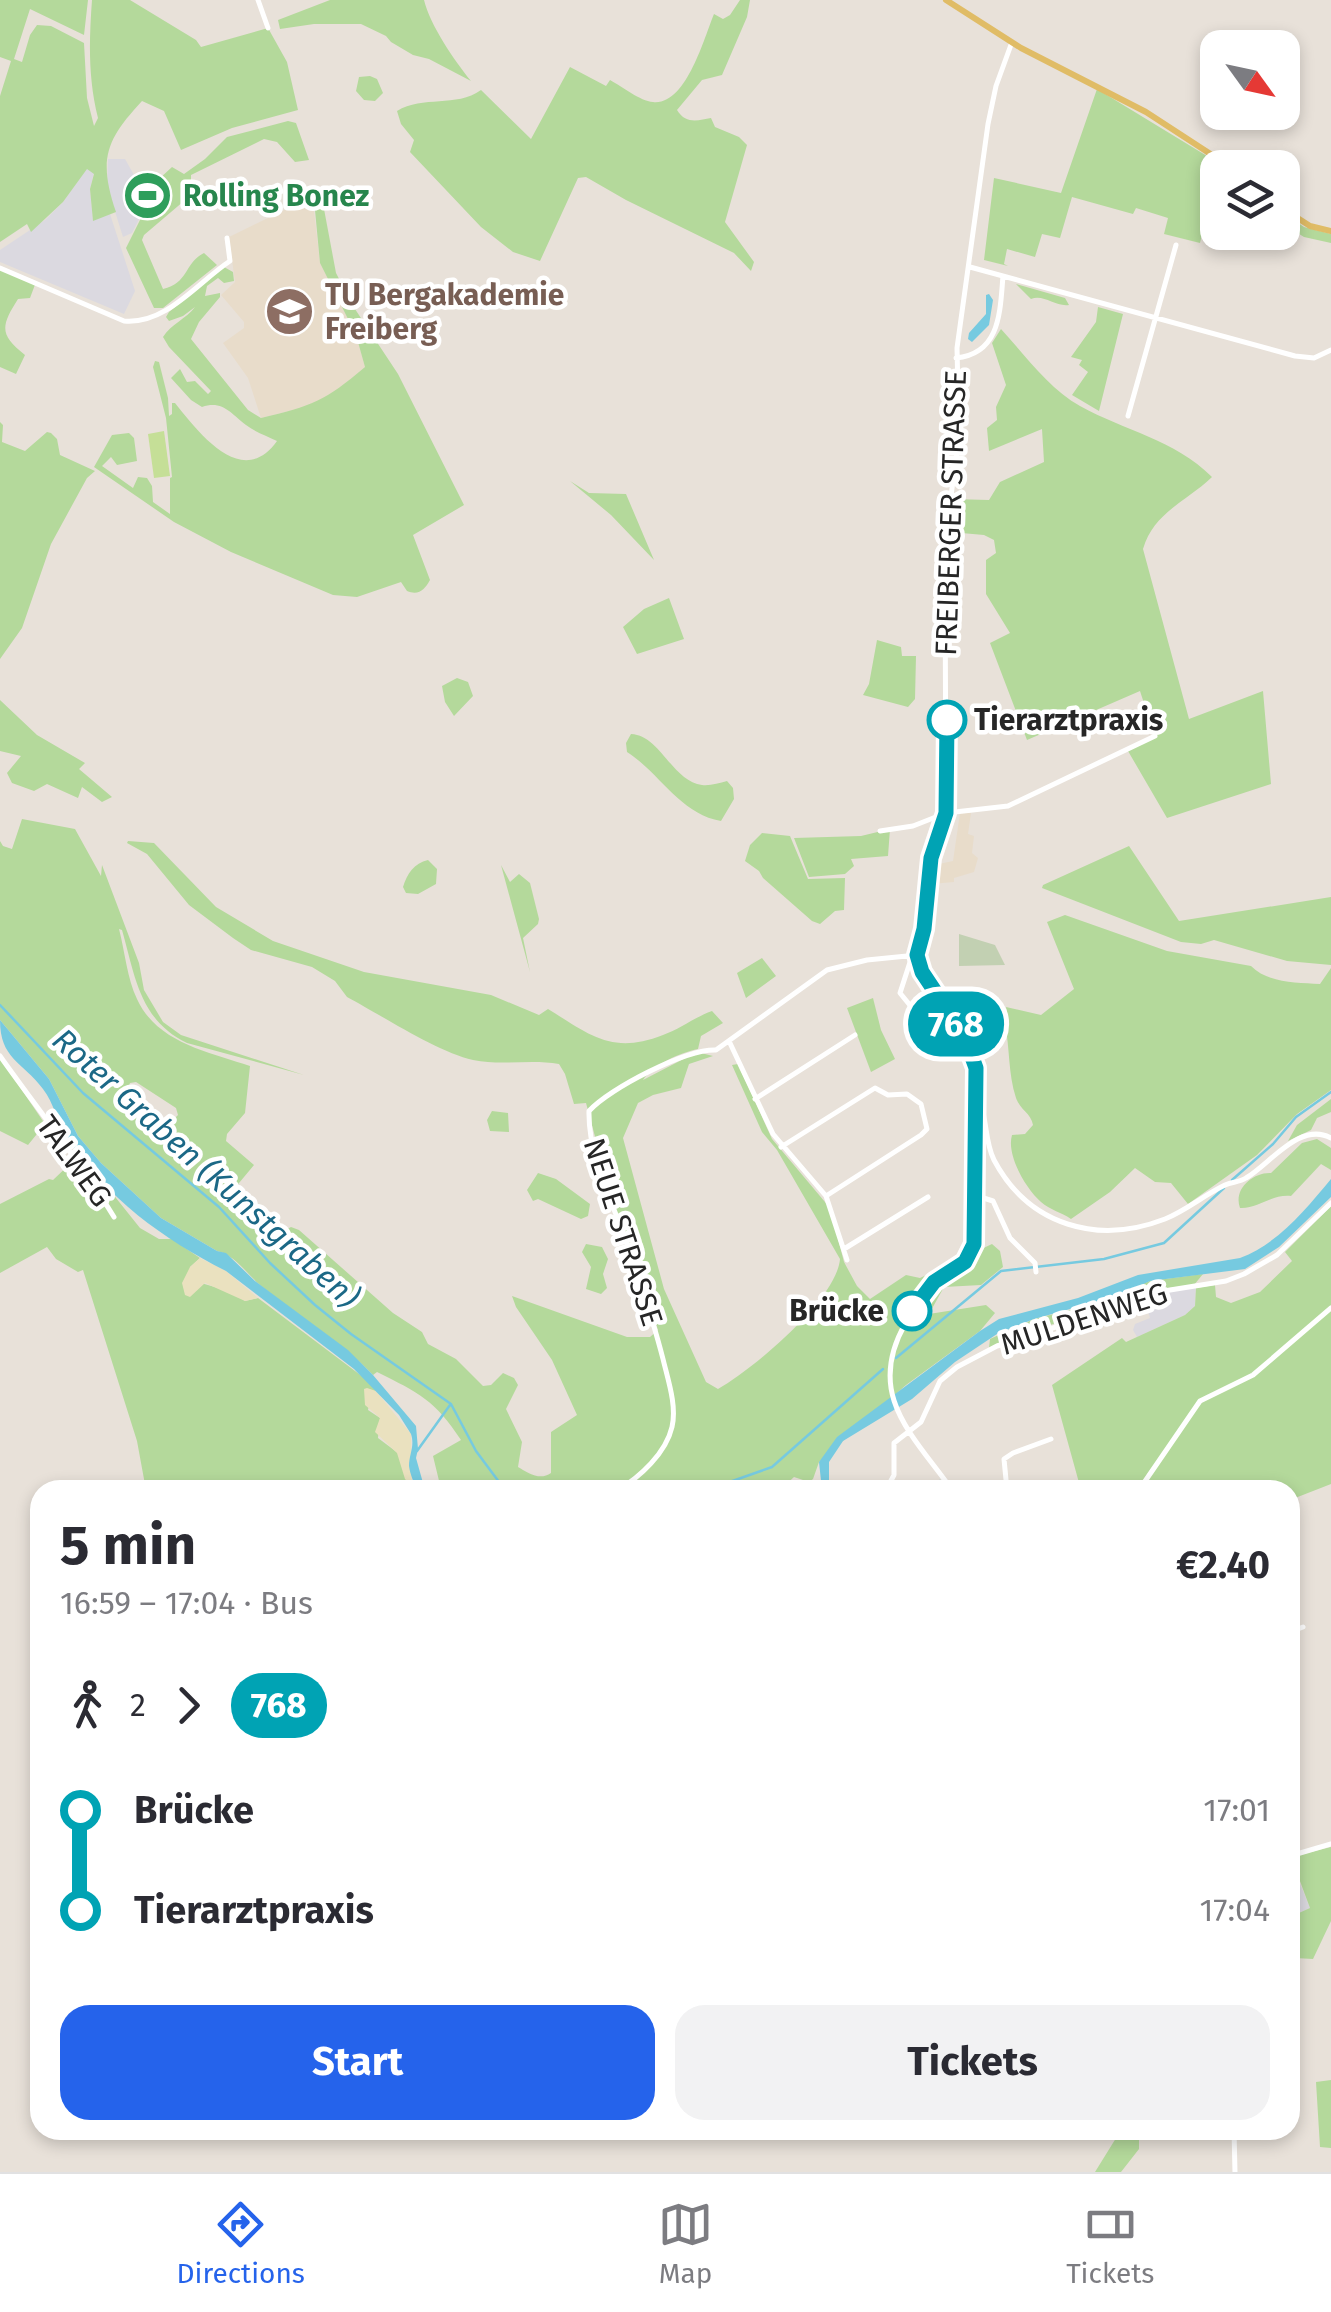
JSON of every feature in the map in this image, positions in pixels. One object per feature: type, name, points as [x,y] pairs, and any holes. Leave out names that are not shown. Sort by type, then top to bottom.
[{"type":"main road","points":[[946,0],[1012,42],[1110,91],[1203,150]]},
{"type":"main road","points":[[1300,221],[1330,231]]},
{"type":"street","points":[[258,0],[268,28]]},
{"type":"street","name":"FREIBERGER STRASSE","points":[[957,1024],[935,1036],[900,993],[924,929],[931,858],[946,813],[945,578],[948,510],[959,438],[956,358],[988,124],[1012,42]]},
{"type":"street","points":[[0,268],[124,321],[135,322],[168,309],[230,261],[227,238]]},
{"type":"street","points":[[1128,416],[1176,245]]},
{"type":"street","points":[[970,267],[1304,358],[1331,350]]},
{"type":"street","points":[[956,358],[968,356],[994,335],[999,325],[1002,276]]},
{"type":"street","points":[[880,830],[925,822],[946,813],[1008,806],[1155,736]]},
{"type":"street","points":[[847,1260],[826,1196],[782,1146],[755,1099],[730,1042],[827,970],[914,955],[970,1047],[993,1159],[1027,1199],[1058,1222],[1076,1228],[1103,1231],[1151,1224],[1182,1211],[1227,1183],[1247,1178],[1292,1143],[1316,1134],[1331,1138]]},
{"type":"street","points":[[755,1099],[855,1035]]},
{"type":"street","name":"NEUE STRASSE","points":[[633,1480],[671,1432],[672,1409],[652,1316],[608,1196],[589,1126],[589,1111],[684,1054],[716,1050],[730,1042]]},
{"type":"street","name":"TALWEG","points":[[0,1056],[29,1100],[99,1189],[114,1217]]},
{"type":"street","points":[[782,1146],[874,1088],[888,1094],[907,1094],[920,1104],[928,1129],[826,1196]]},
{"type":"street","points":[[945,1480],[907,1428],[892,1398],[888,1374],[898,1336],[922,1294],[970,1255],[974,1244],[978,1096]]},
{"type":"street","points":[[974,1195],[993,1201],[1010,1238],[1036,1269]]},
{"type":"street","points":[[844,1249],[928,1197]]},
{"type":"street","name":"MULDENWEG","points":[[891,1480],[894,1443],[907,1428],[921,1422],[940,1381],[956,1366],[997,1346],[1096,1314],[1139,1295],[1226,1281],[1244,1274],[1277,1255],[1331,1203]]},
{"type":"street","points":[[1146,1480],[1200,1402],[1253,1374],[1331,1308]]},
{"type":"street","points":[[1007,1480],[1004,1460],[1013,1452],[1051,1439]]},
{"type":"street","points":[[1300,1852],[1331,1844]]},
{"type":"street","points":[[1234,2140],[1235,2172]]},
{"type":"shaded area","points":[[108,159],[125,159],[138,182],[153,172],[164,196],[145,208],[132,233],[123,237],[107,186]]},
{"type":"shaded area","points":[[87,168],[94,173],[90,189],[93,220],[110,214],[135,291],[124,314],[0,262],[0,250],[45,220]]},
{"type":"shaded area","name":"TU Bergakademie Freiberg","points":[[309,198],[313,202],[320,263],[356,335],[365,367],[338,390],[310,406],[261,418],[248,378],[223,343],[244,328],[244,322],[221,295],[235,282],[229,237]]},
{"type":"shaded area","points":[[960,813],[971,813],[968,834],[974,836],[972,853],[978,858],[974,872],[954,878],[954,882],[931,884],[934,865],[953,861]]},
{"type":"shaded area","points":[[1157,1285],[1196,1288],[1195,1306],[1185,1315],[1137,1337],[1135,1324],[1150,1318],[1144,1297],[1132,1296],[1132,1292]]},
{"type":"shaded area","points":[[1300,1884],[1310,1908],[1300,1912]]},
{"type":"green space","points":[[0,0],[88,0],[84,35],[30,9],[14,59],[22,62],[37,25],[51,26],[84,43],[87,98],[94,126],[98,118],[90,59],[92,0],[130,0],[196,40],[201,47],[268,28],[287,62],[298,110],[232,128],[181,150],[164,111],[142,101],[120,127],[109,151],[107,178],[116,212],[93,221],[90,189],[94,174],[87,169],[63,202],[31,232],[27,224],[0,242],[0,96],[11,61],[0,57]]},
{"type":"green space","points":[[330,0],[424,0],[437,31],[471,81],[413,55],[361,24],[280,29],[278,20]]},
{"type":"green space","points":[[740,0],[750,0],[747,17],[722,75],[702,80],[677,110],[689,120],[711,118],[715,127],[739,137],[747,145],[725,222],[754,262],[751,271],[734,253],[586,177],[578,178],[540,261],[513,252],[481,227],[410,152],[414,140],[401,124],[397,111],[407,106],[461,99],[481,90],[531,139],[570,67],[606,86],[610,80],[648,101],[665,100],[675,93],[692,68],[714,14],[723,19]]},
{"type":"green space","points":[[359,77],[377,79],[383,93],[375,101],[364,100],[356,91]]},
{"type":"green space","points":[[1097,89],[1200,152],[1200,243],[1164,234],[1168,218],[1136,208],[1133,214],[1072,197],[1060,238],[1042,234],[1035,257],[1007,249],[1004,264],[1008,266],[984,260],[994,178],[1061,193]]},
{"type":"green space","points":[[288,121],[296,123],[309,160],[295,162],[277,142],[264,139],[191,175],[191,195],[144,235],[142,240],[163,289],[178,282],[204,253],[217,265],[163,308],[154,308],[126,248],[146,208],[165,197],[159,179],[172,167],[184,174],[227,137]]},
{"type":"green space","points":[[313,189],[321,193],[336,273],[398,374],[464,505],[413,535],[430,580],[418,592],[407,591],[401,582],[357,597],[333,595],[231,552],[174,522],[94,467],[112,435],[129,433],[134,438],[137,461],[117,465],[111,457],[102,466],[133,488],[138,477],[147,478],[153,502],[170,514],[172,477],[155,361],[159,362],[169,416],[175,403],[222,452],[250,460],[264,455],[277,441],[221,407],[202,407],[171,378],[180,369],[187,382],[195,381],[208,394],[211,391],[163,337],[195,307],[169,321],[169,312],[224,267],[233,272],[234,281],[224,283],[218,278],[207,286],[205,296],[220,293],[220,297],[199,322],[191,339],[248,410],[261,418],[306,406],[339,388],[365,367],[356,335],[320,263]]},
{"type":"green space","points":[[1300,224],[1331,234],[1331,243],[1300,235]]},
{"type":"green space","points":[[0,268],[36,282],[30,298],[18,299],[6,324],[7,336],[25,355],[16,374],[0,367]]},
{"type":"green space","points":[[1016,284],[1065,298],[1069,305],[1031,299]]},
{"type":"green space","points":[[1098,307],[1123,314],[1099,411],[1072,395],[1088,372],[1079,365],[1082,360],[1071,357],[1096,322]]},
{"type":"green space","points":[[1001,329],[1069,399],[1182,453],[1212,477],[1163,517],[1143,549],[1189,719],[1263,691],[1271,784],[1167,818],[1128,751],[1155,737],[1140,691],[1027,740],[990,643],[1010,633],[986,594],[986,560],[996,553],[994,540],[984,535],[950,532],[952,499],[989,500],[1000,482],[1044,462],[1042,429],[989,451],[987,428],[997,420],[996,407],[1006,385],[992,343]]},
{"type":"green space","points":[[0,422],[2,442],[25,451],[47,432],[51,433],[57,439],[60,455],[95,471],[87,478],[51,544],[22,628],[0,659]]},
{"type":"green space","points":[[164,431],[170,476],[154,478],[148,434]]},
{"type":"green space","points":[[570,481],[589,493],[626,494],[654,560],[611,515]]},
{"type":"green space","points":[[669,598],[684,639],[637,654],[623,627],[644,609]]},
{"type":"green space","points":[[877,640],[901,647],[902,656],[916,656],[915,699],[908,707],[863,695],[869,684]]},
{"type":"green space","points":[[457,678],[468,682],[473,696],[454,716],[445,702],[442,686]]},
{"type":"green space","points":[[0,700],[37,735],[85,763],[79,769],[112,797],[102,802],[82,787],[78,798],[47,784],[34,791],[12,783],[7,773],[21,756],[0,751]]},
{"type":"green space","points":[[631,734],[650,742],[692,782],[705,785],[727,781],[733,788],[734,799],[721,821],[682,802],[627,752]]},
{"type":"green space","points":[[22,819],[75,829],[101,876],[102,865],[139,963],[144,990],[163,1022],[181,1035],[304,1075],[187,1043],[171,1033],[158,1022],[141,995],[119,929],[137,999],[157,1026],[186,1044],[250,1066],[245,1113],[227,1134],[226,1141],[254,1165],[229,1195],[255,1215],[262,1245],[268,1247],[276,1235],[291,1227],[299,1230],[393,1313],[422,1332],[428,1344],[456,1359],[483,1386],[491,1385],[503,1373],[514,1378],[518,1385],[506,1409],[522,1442],[518,1467],[530,1474],[551,1473],[551,1432],[577,1415],[552,1360],[512,1296],[627,1337],[650,1337],[658,1330],[611,1196],[586,1103],[574,1104],[559,1064],[484,1062],[459,1056],[347,997],[335,981],[312,967],[251,950],[189,905],[147,854],[128,841],[154,843],[216,907],[273,941],[364,972],[491,995],[539,1015],[548,1009],[589,1034],[615,1042],[645,1041],[712,1011],[723,1023],[701,1036],[698,1049],[668,1060],[643,1080],[697,1052],[713,1056],[689,1064],[681,1088],[638,1103],[623,1138],[664,1289],[706,1382],[718,1389],[771,1350],[809,1313],[835,1275],[840,1259],[777,1150],[762,1132],[732,1065],[738,1064],[772,1139],[830,1208],[844,1262],[857,1286],[870,1299],[906,1275],[920,1278],[992,1244],[1000,1251],[1003,1267],[981,1285],[944,1287],[929,1314],[986,1305],[995,1313],[980,1331],[906,1385],[819,1462],[812,1480],[794,1477],[439,1480],[433,1456],[461,1440],[434,1406],[377,1372],[373,1375],[229,1256],[161,1218],[101,1163],[78,1136],[49,1079],[0,1020],[0,841],[12,849]],"holes":[[[136,1082],[176,1108],[178,1115],[156,1137],[150,1135],[148,1127],[153,1115],[142,1107],[138,1097],[126,1093],[130,1083]]]},
{"type":"green space","points":[[890,829],[888,856],[851,859],[854,866],[845,874],[809,877],[794,838],[861,836]]},
{"type":"green space","points":[[762,833],[790,836],[808,879],[845,878],[844,910],[835,911],[820,924],[812,921],[763,878],[745,861],[750,845]]},
{"type":"green space","points":[[1129,846],[1179,921],[1331,897],[1331,965],[1287,961],[1214,940],[1201,944],[1181,942],[1042,888]]},
{"type":"green space","points":[[428,860],[437,869],[436,884],[418,894],[406,893],[403,887],[409,874]]},
{"type":"green space","points":[[501,865],[510,882],[519,874],[530,883],[539,919],[523,938],[530,972]]},
{"type":"green space","points":[[1065,915],[1167,951],[1251,966],[1283,981],[1320,984],[1331,968],[1331,1090],[1297,1114],[1257,1155],[1188,1204],[1171,1183],[1155,1182],[1135,1168],[1110,1192],[1071,1219],[1044,1205],[1024,1180],[1012,1152],[1012,1135],[1025,1134],[1033,1125],[1013,1089],[1006,1007],[1041,1015],[1074,989],[1047,922]]},
{"type":"green space","points":[[959,934],[995,945],[1005,965],[959,966]]},
{"type":"green space","points":[[762,958],[776,976],[746,998],[737,973]]},
{"type":"green space","points":[[873,998],[881,1030],[895,1059],[871,1072],[847,1008]]},
{"type":"green space","points":[[0,1058],[45,1124],[28,1145],[0,1131]]},
{"type":"green space","points":[[1331,1099],[1331,1112],[1317,1118],[1311,1130],[1288,1141],[1297,1125]]},
{"type":"green space","points":[[492,1111],[508,1113],[509,1132],[490,1131],[487,1120]]},
{"type":"green space","points":[[1317,1139],[1331,1148],[1331,1170],[1321,1164],[1291,1196],[1240,1208],[1239,1194],[1246,1183],[1271,1173],[1302,1143]]},
{"type":"green space","points":[[75,1159],[104,1197],[112,1193],[140,1228],[159,1239],[172,1239],[200,1258],[190,1267],[201,1283],[232,1292],[245,1301],[258,1298],[367,1380],[376,1391],[372,1391],[368,1410],[380,1418],[378,1438],[398,1453],[406,1480],[144,1480],[137,1441],[83,1270],[78,1272],[56,1259],[47,1247],[0,1273],[0,1204],[53,1180]]},
{"type":"green space","points":[[538,1173],[556,1179],[590,1204],[588,1216],[581,1219],[538,1199],[533,1201],[527,1190]]},
{"type":"green space","points":[[1331,1206],[1331,1484],[1300,1496],[1300,1480],[1078,1480],[1052,1385],[1122,1338],[1126,1342],[1185,1315],[1195,1306],[1196,1288],[1215,1285],[1216,1297],[1231,1303],[1260,1292],[1292,1261],[1285,1252]]},
{"type":"green space","points":[[586,1244],[602,1247],[608,1259],[603,1274],[607,1288],[601,1294],[586,1289],[591,1267],[582,1252]]},
{"type":"green space","points":[[1203,1274],[1194,1285],[1160,1289],[1157,1285],[1132,1292],[1132,1296],[1112,1301],[1110,1306],[1026,1330],[989,1348],[990,1339],[1034,1319],[1082,1307],[1150,1281]]},
{"type":"green space","points":[[1331,1847],[1331,1921],[1313,1959],[1300,1958],[1300,1912],[1310,1908],[1300,1881],[1300,1855]]},
{"type":"green space","points":[[1331,2080],[1331,2148],[1320,2147],[1316,2082]]},
{"type":"green space","points":[[1115,2140],[1139,2140],[1139,2149],[1121,2172],[1095,2172]]},
{"type":"sand","points":[[200,1258],[226,1271],[258,1298],[245,1301],[205,1283],[190,1297],[185,1295],[182,1283]]},
{"type":"sand","points":[[364,1389],[376,1391],[411,1434],[412,1480],[405,1479],[397,1453],[375,1432],[380,1418],[365,1405]]},
{"type":"water","points":[[989,294],[993,300],[989,325],[972,342],[969,333],[986,314]]},
{"type":"water","points":[[0,1020],[49,1079],[78,1136],[101,1163],[161,1218],[226,1253],[255,1281],[348,1350],[373,1375],[416,1426],[416,1458],[422,1480],[413,1480],[410,1472],[411,1434],[399,1415],[354,1369],[226,1271],[158,1231],[99,1179],[67,1137],[43,1089],[8,1052]]},
{"type":"water","points":[[1331,1179],[1331,1197],[1279,1247],[1245,1269],[1150,1281],[1117,1296],[1034,1319],[997,1334],[955,1362],[912,1399],[843,1441],[829,1462],[829,1480],[821,1480],[819,1462],[837,1437],[999,1319],[1078,1298],[1138,1275],[1240,1258],[1267,1244],[1301,1214]]},
{"type":"waterway","name":"Roter Graben (Kunstgraben)","points":[[0,1005],[83,1093],[219,1207],[315,1305],[451,1404],[476,1451],[498,1480]]},
{"type":"waterway","points":[[1232,1180],[1273,1144],[1296,1117],[1331,1092]]},
{"type":"waterway","name":"Roter Graben (Kunstgraben)","points":[[896,1358],[1001,1271],[1104,1259],[1164,1243],[1224,1188]]},
{"type":"waterway","name":"Roter Graben (Kunstgraben)","points":[[735,1480],[772,1467],[883,1369]]},
{"type":"waterway","points":[[417,1451],[450,1405]]},
{"type":"bus line","name":"768","points":[[912,1311],[934,1282],[965,1262],[974,1244],[976,1068],[964,1035],[922,972],[917,955],[924,929],[931,858],[946,813],[947,720]]},
{"type":"place","name":"Rolling Bonez","points":[[148,196]]},
{"type":"place","name":"TU Bergakademie Freiberg","points":[[290,312]]},
{"type":"place","name":"Tierarztpraxis","points":[[947,720]]},
{"type":"place","name":"Brücke","points":[[912,1311]]}]
